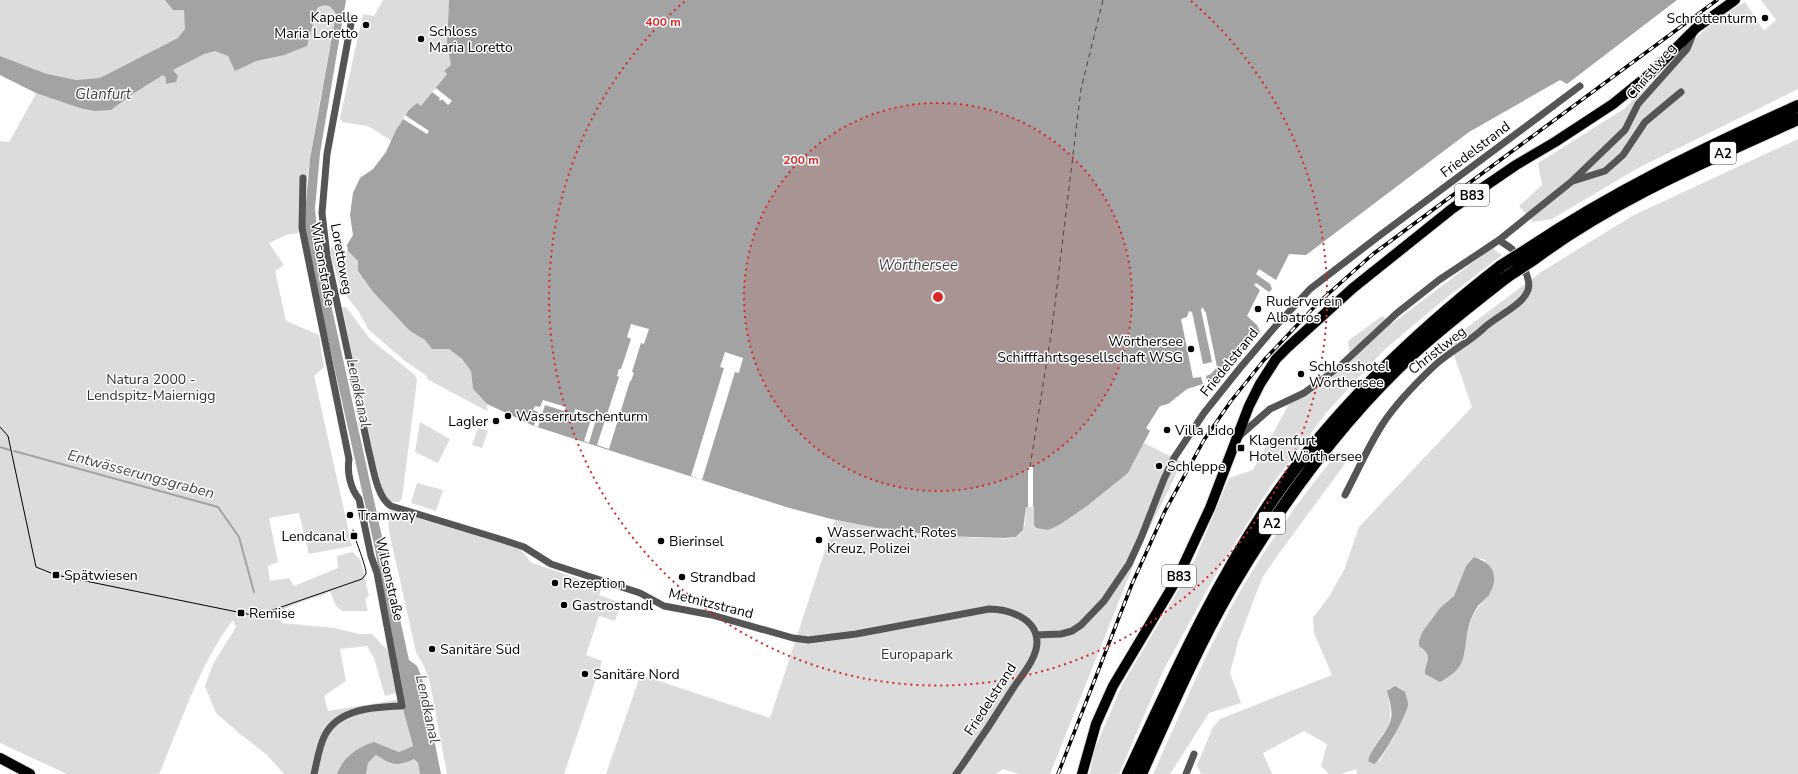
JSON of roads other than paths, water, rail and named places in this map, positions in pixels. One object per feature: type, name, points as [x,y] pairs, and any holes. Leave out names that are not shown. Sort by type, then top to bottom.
[{"type":"highway","points":[[1769,119],[1798,99]]},
{"type":"highway","name":"A2","points":[[1531,254],[1573,219],[1634,184],[1798,106]]},
{"type":"highway","name":"A2","points":[[1128,774],[1172,679],[1247,539],[1274,498],[1322,435],[1376,375],[1440,314],[1531,254],[1630,199],[1722,153],[1798,119]]},
{"type":"highway","name":"A2","points":[[1141,774],[1175,698],[1230,590],[1288,498],[1319,456],[1386,381],[1414,353],[1460,313],[1504,271]]},
{"type":"main road","name":"B83","points":[[1082,774],[1096,724],[1109,693],[1178,579],[1207,514],[1260,384],[1276,360],[1288,347],[1353,288],[1453,208],[1516,165],[1591,119],[1618,100],[1650,74],[1696,28],[1735,0]]},
{"type":"main road","points":[[0,758],[30,774]]},
{"type":"street","name":"Lorettoweg","points":[[352,18],[325,166],[322,192],[323,228],[334,290],[369,452],[384,500]]},
{"type":"street","name":"Christlweg","points":[[1237,438],[1270,409],[1304,393],[1339,367],[1397,313],[1439,280],[1500,240],[1571,182],[1625,130],[1638,104],[1687,49],[1696,28]]},
{"type":"street","name":"Friedelstrand","points":[[956,774],[997,716],[1034,657],[1037,642],[1036,635],[1061,634],[1072,630],[1080,625],[1104,601],[1129,564],[1142,538],[1164,479],[1174,458],[1204,413],[1274,328],[1310,290],[1379,236],[1580,86]]},
{"type":"street","points":[[1571,182],[1605,171],[1623,155],[1645,122],[1681,92]]},
{"type":"street","name":"Wilsonstraße","points":[[303,178],[302,228],[349,458],[348,467],[355,494],[359,499],[371,556],[377,573],[402,706],[360,711],[340,717],[325,735],[314,774]]},
{"type":"street","name":"Christlweg","points":[[1345,495],[1381,426],[1412,387],[1436,364],[1473,339],[1492,322],[1516,305],[1528,292],[1530,285],[1528,276],[1512,249],[1500,240]]},
{"type":"street","name":"Metnitzstrand","points":[[384,500],[391,506],[524,547],[551,564],[640,593],[664,606],[712,615],[793,638],[808,640],[856,634],[917,624],[989,609],[1009,611],[1023,618],[1034,630],[1036,635]]},
{"type":"street","points":[[1186,774],[1194,754]]},
{"type":"water","points":[[165,0],[346,0],[320,153],[315,208],[318,245],[409,660],[417,666],[422,678],[441,774],[420,774],[418,763],[414,759],[403,763],[394,764],[376,755],[368,763],[366,774],[337,774],[347,758],[368,744],[374,742],[399,752],[413,746],[404,713],[375,549],[310,259],[304,225],[310,159],[336,14],[326,5],[317,8],[307,46],[284,55],[256,61],[235,71],[228,56],[215,51],[204,54],[173,70],[178,76],[176,82],[166,84],[166,78],[163,75],[131,95],[111,110],[94,111],[80,108],[36,93],[0,75],[0,56],[47,74],[76,80],[100,78],[178,38],[185,29],[184,10],[173,10]]},
{"type":"water","name":"Wörthersee","points":[[449,0],[1677,0],[1567,84],[1560,80],[1469,132],[1306,255],[1289,254],[1276,280],[1259,269],[1256,274],[1270,284],[1272,289],[1269,292],[1256,283],[1254,285],[1260,290],[1247,316],[1257,325],[1260,332],[1236,357],[1225,360],[1218,376],[1207,381],[1206,376],[1211,374],[1217,367],[1206,313],[1202,307],[1201,310],[1212,362],[1203,364],[1192,312],[1189,311],[1187,317],[1181,319],[1193,378],[1201,377],[1203,384],[1187,389],[1168,404],[1160,406],[1146,428],[1150,431],[1128,473],[1087,506],[1059,525],[1048,530],[1036,528],[1034,525],[1034,507],[1026,507],[1023,530],[1016,537],[1004,538],[944,536],[878,528],[831,519],[786,507],[534,426],[487,404],[473,389],[471,371],[462,359],[449,349],[432,349],[425,340],[410,331],[373,292],[358,271],[358,261],[348,251],[347,245],[353,235],[350,215],[353,193],[360,178],[373,169],[386,152],[396,130],[409,110],[417,103],[421,106],[447,74],[444,71],[451,65],[447,44]]},
{"type":"water","points":[[1474,557],[1486,563],[1490,567],[1493,571],[1494,582],[1489,595],[1479,605],[1471,619],[1461,663],[1454,672],[1440,682],[1425,674],[1428,659],[1424,650],[1419,646],[1419,640],[1423,631],[1440,608],[1454,596],[1466,566]]},
{"type":"water","points":[[1395,686],[1405,692],[1408,705],[1407,710],[1383,754],[1374,764],[1368,761],[1372,751],[1390,722],[1391,710],[1387,691]]},
{"type":"waterway","name":"Entwässerungsgraben","points":[[0,447],[10,450]]},
{"type":"waterway","name":"Entwässerungsgraben","points":[[14,451],[218,507],[239,537],[254,592]]},
{"type":"tram line","points":[[0,427],[8,436],[36,567],[56,575],[252,615],[264,613],[362,579],[366,574],[366,571],[353,530]]},
{"type":"railway","points":[[1058,774],[1132,584],[1165,511],[1204,440],[1231,401],[1264,360],[1319,302],[1373,254],[1717,0]]},
{"type":"place","name":"Schrottenturm","points":[[1765,18]]},
{"type":"place","name":"Kapelle Maria Loretto","points":[[366,25]]},
{"type":"place","name":"Schloss Maria Loretto","points":[[421,39]]},
{"type":"place","name":"Ruderverein Albatros","points":[[1258,309]]},
{"type":"place","name":"Wörthersee Schifffahrtsgesellschaft WSG","points":[[1191,349]]},
{"type":"place","name":"Schlosshotel Wörthersee","points":[[1301,374]]},
{"type":"place","name":"Wasserrutschenturm","points":[[508,416]]},
{"type":"place","name":"Lagler","points":[[496,421]]},
{"type":"place","name":"Villa Lido","points":[[1167,430]]},
{"type":"place","name":"Klagenfurt Hotel Wörthersee","points":[[1241,448]]},
{"type":"place","name":"Schleppe","points":[[1159,466]]},
{"type":"place","name":"Tramway","points":[[350,515]]},
{"type":"place","name":"Lendcanal","points":[[354,536]]},
{"type":"place","name":"Wasserwacht, Rotes Kreuz, Polizei","points":[[819,540]]},
{"type":"place","name":"Bierinsel","points":[[661,541]]},
{"type":"place","name":"Spätwiesen","points":[[56,575]]},
{"type":"place","name":"Strandbad","points":[[682,577]]},
{"type":"place","name":"Rezeption","points":[[555,583]]},
{"type":"place","name":"Gastrostandl","points":[[564,605]]},
{"type":"place","name":"Remise","points":[[241,613]]},
{"type":"place","name":"Sanitäre Süd","points":[[432,649]]},
{"type":"place","name":"Sanitäre Nord","points":[[585,674]]},
{"type":"water label","name":"Glanfurt","points":[[103,94]]},
{"type":"water label","name":"Lendkanal","points":[[359,393]]},
{"type":"water label","name":"Lendkanal","points":[[428,709]]},
{"type":"park label","name":"Natura 2000 - Lendspitz-Maiernigg","points":[[151,388]]},
{"type":"park label","name":"Europapark","points":[[917,654]]}]
